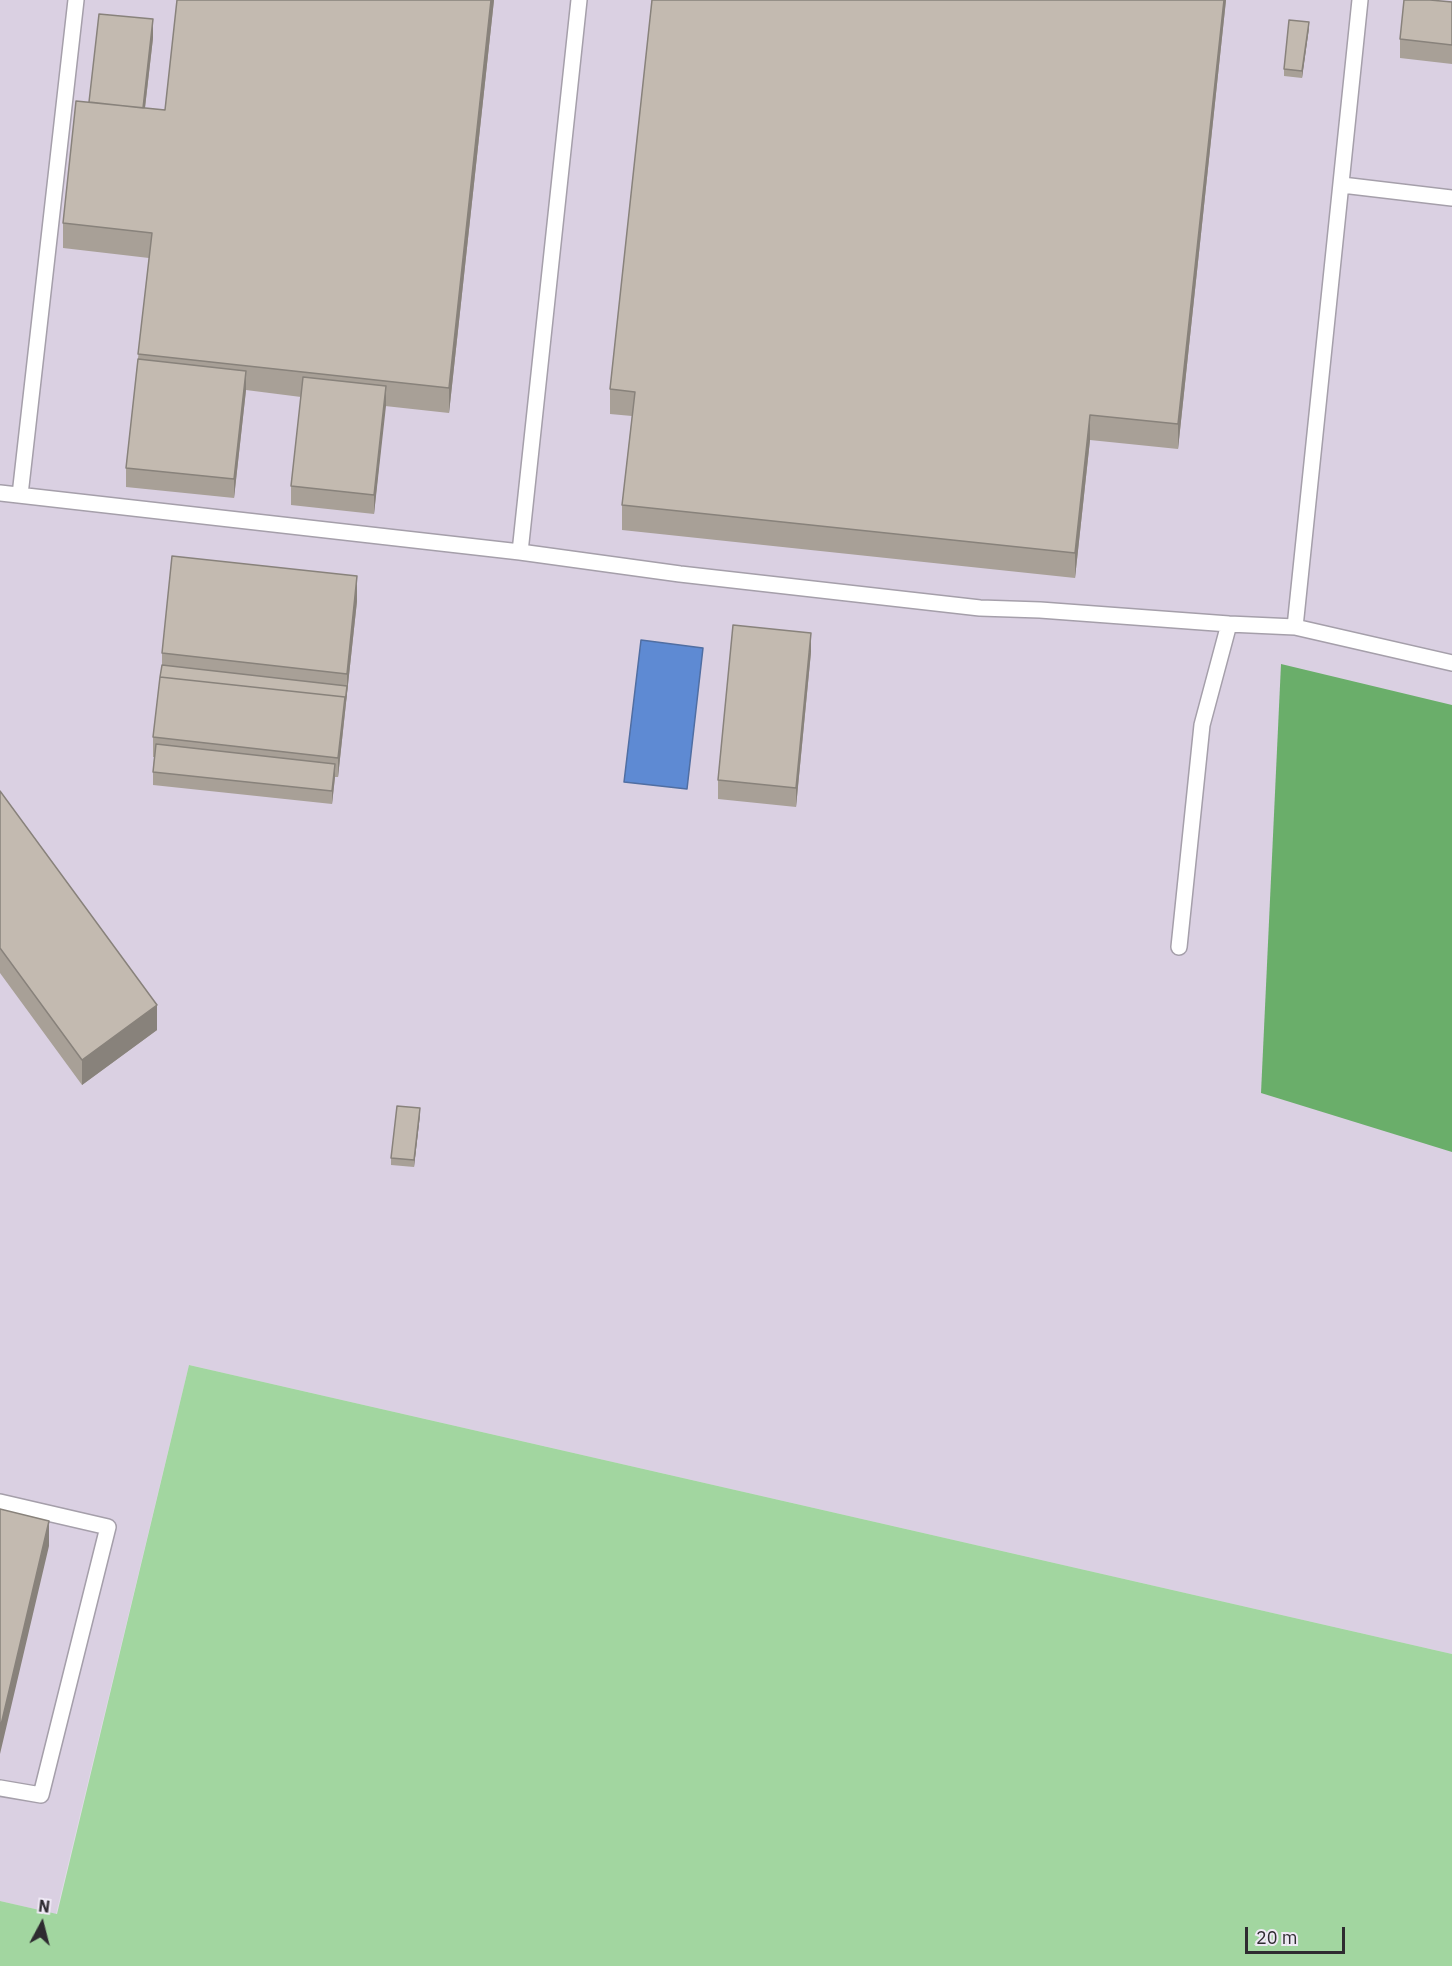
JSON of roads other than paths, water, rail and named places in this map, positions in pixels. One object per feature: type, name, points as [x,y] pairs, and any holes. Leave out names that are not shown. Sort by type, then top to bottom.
[{"type":"lane","points":[[20,495],[76,0]]},
{"type":"lane","points":[[520,552],[579,0]]},
{"type":"lane","points":[[1295,627],[1360,0]]},
{"type":"lane","points":[[1342,185],[1452,198]]},
{"type":"lane","points":[[0,493],[520,552],[680,574],[980,608],[1063,611],[1295,627],[1452,663]]},
{"type":"lane","points":[[1179,947],[1202,725],[1228,624]]},
{"type":"lane","points":[[0,1502],[108,1527],[41,1795],[0,1788]]},
{"type":"water","points":[[641,640],[703,648],[687,789],[624,782]]}]
